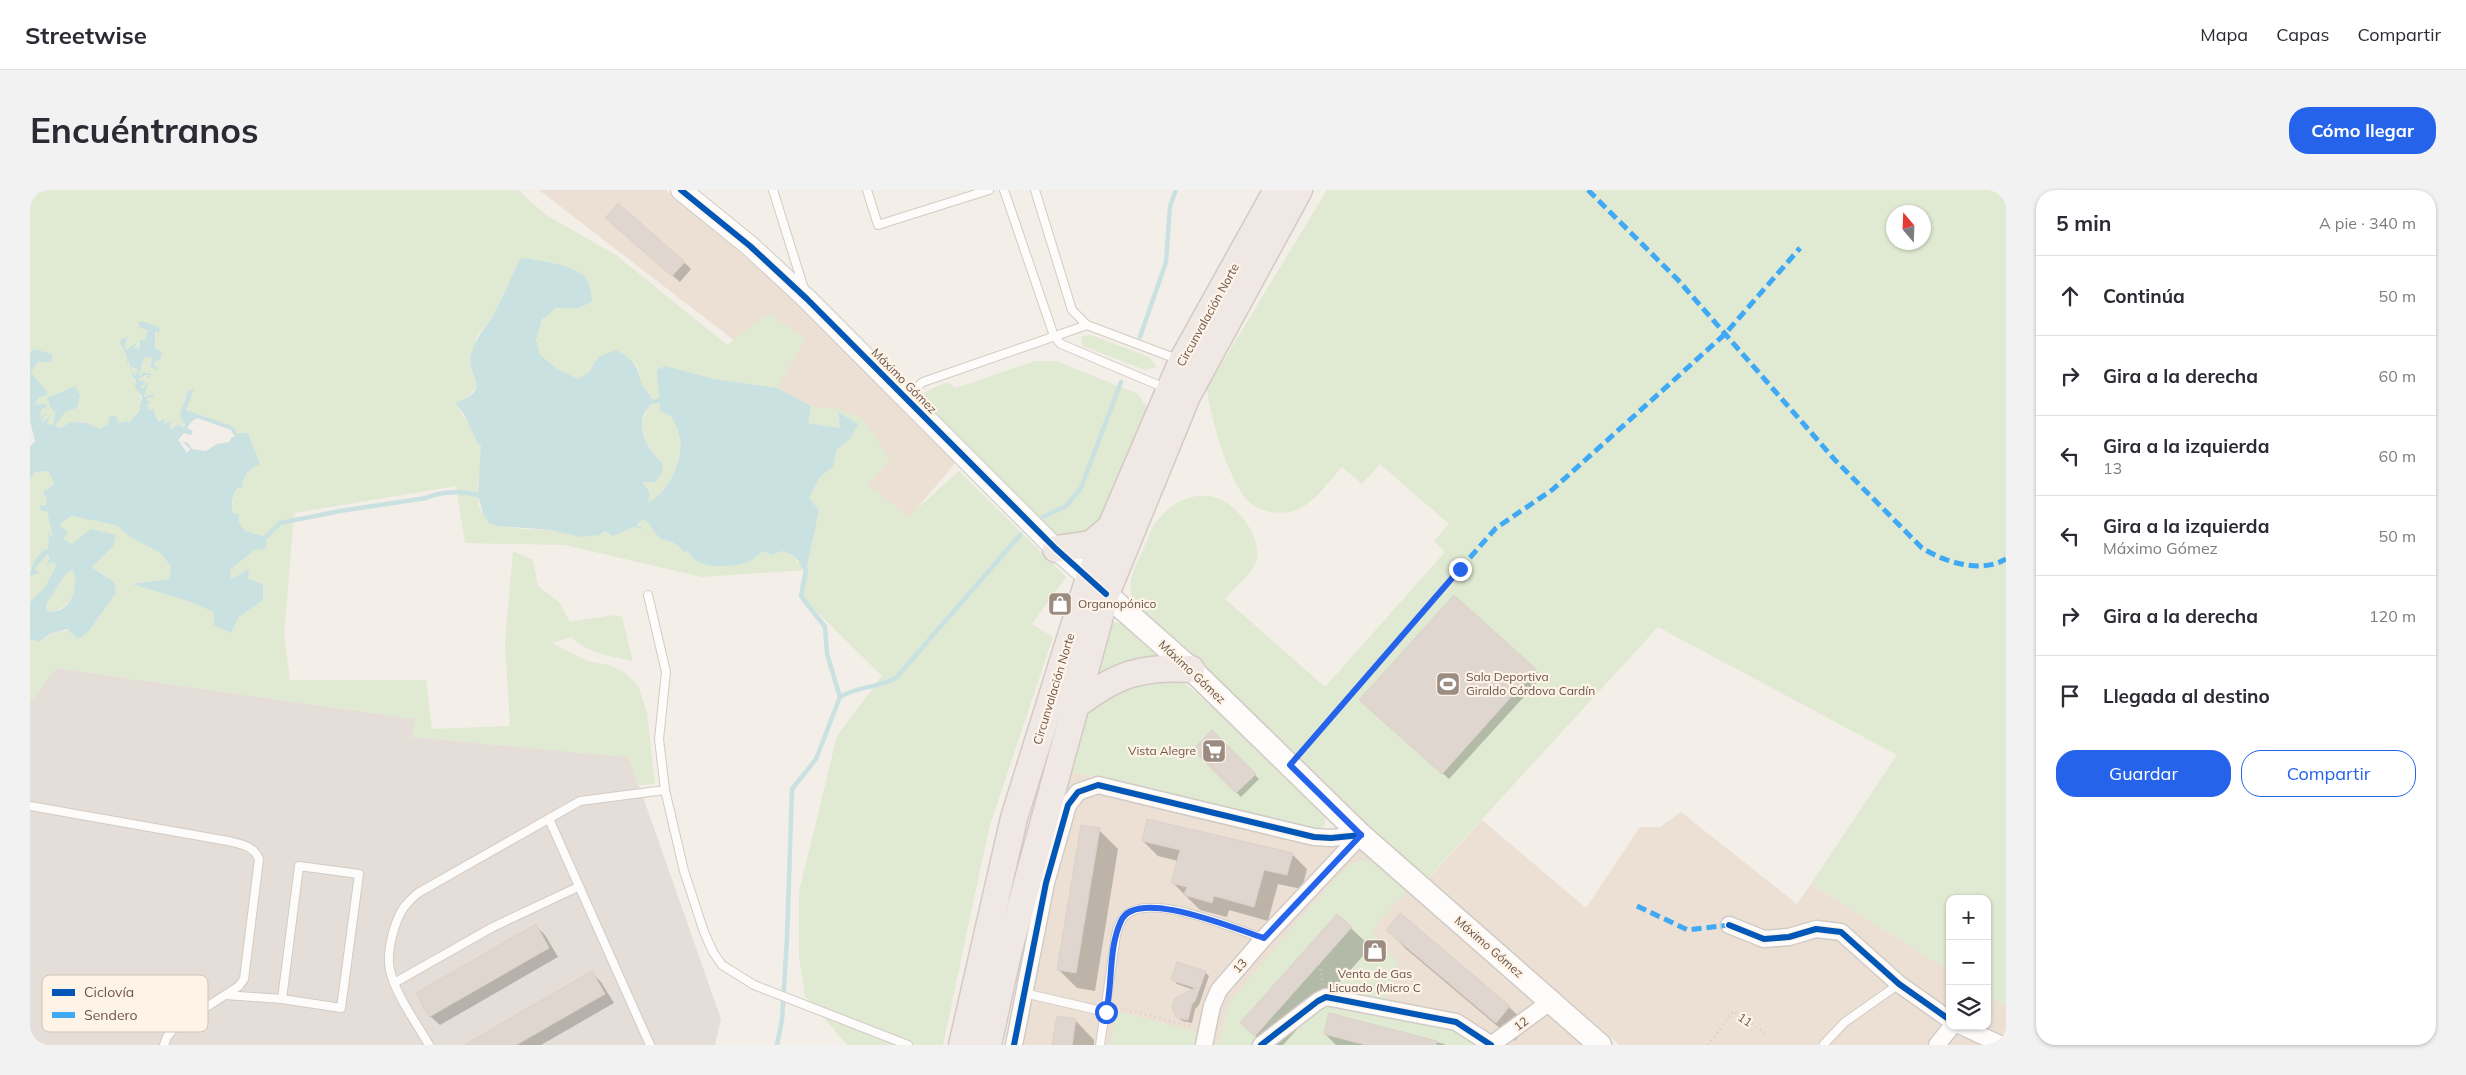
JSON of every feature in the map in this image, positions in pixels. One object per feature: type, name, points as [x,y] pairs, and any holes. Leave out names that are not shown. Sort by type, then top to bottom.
[{"type":"highway","name":"Circunvalación Norte","points":[[988,1045],[1008,953],[1075,706],[1109,529],[1277,190]]},
{"type":"highway","name":"Circunvalación Norte","points":[[1191,365],[1299,190]]},
{"type":"highway","name":"Circunvalación Norte","points":[[962,1045],[1014,818],[1097,586],[1178,392]]},
{"type":"highway","points":[[1056,549],[1091,544],[1109,529]]},
{"type":"highway","points":[[1075,706],[1101,686],[1146,669],[1190,668]]},
{"type":"main road","name":"Máximo Gómez","points":[[1097,586],[1190,668],[1361,835],[1600,1045]]},
{"type":"street","name":"Máximo Gómez","points":[[681,190],[750,246],[807,298],[1056,549],[1097,586]]},
{"type":"street","points":[[1014,1045],[1046,883],[1068,806],[1078,792],[1087,787],[1098,785],[1314,837],[1331,838],[1361,835]]},
{"type":"street","name":"13","points":[[1206,1038],[1212,1006],[1219,990],[1264,938],[1361,835]]},
{"type":"street","points":[[1729,925],[1764,939],[1789,937],[1816,929],[1841,932],[1899,984],[1946,1017]]},
{"type":"street","points":[[1261,1045],[1318,1001],[1326,997],[1456,1022],[1492,1045]]},
{"type":"street","name":"12","points":[[1492,1045],[1550,1002]]},
{"type":"street","points":[[1937,1045],[1949,1030]]},
{"type":"street","points":[[1970,1030],[2002,1045]]},
{"type":"lane","points":[[773,190],[807,298]]},
{"type":"lane","points":[[867,190],[878,225],[989,190]]},
{"type":"lane","points":[[1004,190],[1054,336],[1061,344],[1178,392]]},
{"type":"lane","points":[[1035,190],[1072,310],[1087,325],[1191,365]]},
{"type":"lane","points":[[905,397],[923,382],[1087,325]]},
{"type":"lane","points":[[648,595],[666,672],[659,739],[665,790],[684,871],[704,932],[713,952],[722,966],[736,976],[774,993],[908,1045]]},
{"type":"lane","points":[[429,1045],[394,983],[389,968],[390,949],[396,922],[404,907],[418,893],[580,801],[665,790]]},
{"type":"lane","points":[[30,806],[228,841],[250,848],[257,853],[260,860],[246,969],[239,986],[208,1006]]},
{"type":"lane","points":[[550,818],[578,887],[650,1045]]},
{"type":"lane","points":[[226,995],[282,999],[341,1008],[359,874],[299,866],[282,999]]},
{"type":"lane","points":[[394,983],[493,927],[578,887]]},
{"type":"lane","points":[[1100,1045],[1107,1008],[1116,935],[1121,919],[1127,913],[1135,910],[1167,907],[1264,938]]},
{"type":"lane","points":[[1824,1044],[1845,1022],[1899,984]]},
{"type":"lane","points":[[1024,993],[1107,1008]]},
{"type":"lane","points":[[164,1045],[171,1032]]},
{"type":"path","points":[[1290,765],[1460,569]]},
{"type":"path","points":[[1319,964],[1326,997]]},
{"type":"path","points":[[1107,1008],[1206,1038]]},
{"type":"shaded area","points":[[539,190],[666,190],[793,297],[956,462],[909,518],[847,468],[838,412],[811,406],[777,388],[731,338]]},
{"type":"shaded area","points":[[56,668],[415,719],[413,737],[629,757],[721,1019],[715,1045],[30,1045],[30,702]]},
{"type":"shaded area","points":[[1069,771],[1368,851],[1590,1045],[1018,1045]]},
{"type":"shaded area","points":[[1681,812],[1797,904],[1811,884],[1946,968],[1946,1030],[1991,1030],[1991,997],[2006,1006],[2006,1045],[1620,1045],[1427,880],[1482,820],[1586,908],[1640,827],[1660,827]]},
{"type":"green space","points":[[30,190],[518,190],[546,215],[616,255],[727,345],[769,313],[805,339],[778,387],[802,401],[659,380],[660,411],[671,416],[676,425],[680,454],[674,474],[662,492],[647,504],[642,482],[663,464],[651,451],[644,436],[643,421],[651,405],[649,392],[642,385],[637,365],[598,357],[589,372],[578,379],[546,362],[539,354],[536,342],[539,329],[545,317],[557,308],[578,308],[590,290],[584,277],[578,272],[543,261],[520,259],[493,315],[476,338],[474,373],[478,381],[470,395],[456,404],[480,440],[482,454],[478,490],[479,507],[483,514],[493,522],[508,527],[600,531],[613,535],[633,527],[642,529],[637,527],[638,522],[645,519],[660,539],[673,541],[686,552],[689,549],[692,556],[698,561],[725,565],[753,559],[763,551],[772,555],[782,551],[793,555],[798,563],[819,510],[809,498],[820,477],[833,467],[837,449],[850,439],[838,412],[840,428],[807,423],[811,406],[841,410],[862,418],[891,460],[867,484],[908,517],[959,471],[1066,577],[1032,624],[1053,637],[989,828],[943,1045],[847,1045],[805,996],[799,956],[799,892],[837,736],[882,676],[801,596],[805,570],[702,577],[565,545],[465,543],[456,486],[294,513],[284,634],[290,680],[426,680],[432,729],[510,726],[505,643],[513,551],[533,560],[538,586],[559,602],[570,622],[614,615],[622,617],[633,661],[592,651],[571,637],[552,643],[587,661],[610,665],[625,673],[638,685],[647,713],[655,784],[639,785],[628,757],[412,737],[415,719],[56,668],[30,702],[30,639],[39,642],[63,631],[89,631],[116,593],[107,576],[92,567],[113,548],[72,544],[63,539],[59,525],[71,516],[116,525],[130,537],[159,552],[171,566],[169,579],[134,584],[185,600],[214,612],[232,632],[239,617],[263,600],[248,579],[249,569],[230,579],[230,570],[266,537],[245,531],[239,523],[239,514],[233,513],[234,496],[248,471],[235,429],[186,410],[193,388],[185,397],[184,428],[178,424],[174,428],[169,429],[163,421],[154,416],[153,411],[155,408],[149,412],[147,405],[150,403],[150,400],[148,402],[147,398],[153,397],[153,394],[164,389],[144,397],[147,385],[143,390],[139,379],[145,375],[151,376],[147,372],[138,375],[144,358],[153,357],[150,367],[158,370],[154,366],[155,362],[160,360],[153,336],[160,328],[140,328],[148,330],[145,340],[138,343],[139,347],[136,350],[134,346],[126,350],[125,345],[128,338],[121,339],[122,348],[128,361],[129,359],[129,367],[138,369],[134,378],[141,401],[138,411],[129,423],[108,424],[100,429],[87,423],[70,422],[61,428],[54,426],[66,411],[74,386],[47,398],[55,412],[53,425],[47,424],[49,416],[43,422],[40,420],[45,415],[40,417],[36,405],[38,398],[48,394],[31,371],[38,362],[33,349],[30,354]]},
{"type":"green space","points":[[1327,190],[2006,190],[2006,1006],[1991,997],[1991,895],[1946,895],[1946,968],[1811,884],[1897,755],[1658,627],[1427,879],[1138,612],[1130,589],[1134,568],[1152,528],[1168,509],[1182,501],[1197,496],[1213,497],[1222,500],[1231,506],[1247,523],[1253,534],[1257,555],[1252,569],[1225,599],[1325,687],[1445,552],[1434,541],[1449,524],[1380,464],[1362,484],[1342,467],[1314,498],[1294,511],[1282,513],[1269,512],[1257,507],[1247,500],[1233,477],[1221,447],[1207,388]]},
{"type":"green space","points":[[1091,335],[1149,357],[1157,367],[1145,370],[1083,346],[1081,337]]},
{"type":"green space","points":[[1035,361],[1056,361],[1138,394],[1146,406],[1148,416],[1096,534],[1056,544],[924,401],[922,396],[927,391],[947,382],[956,388]]},
{"type":"green space","points":[[48,471],[54,483],[48,489],[45,506],[40,505],[47,511],[54,540],[48,541],[48,550],[45,549],[30,568],[30,479],[36,472]]},
{"type":"green space","points":[[47,554],[50,557],[48,563],[54,562],[56,566],[45,587],[30,602],[30,576],[38,573],[35,569]]},
{"type":"green space","points":[[74,569],[77,585],[71,600],[57,610],[47,611],[46,605],[65,575]]},
{"type":"green space","points":[[1113,622],[1121,623],[1163,661],[1090,687],[1108,625]]},
{"type":"green space","points":[[1129,681],[1182,681],[1325,808],[1325,824],[1318,831],[1069,771],[1083,723],[1095,704]]},
{"type":"green space","points":[[1362,860],[1369,861],[1380,867],[1406,892],[1371,931],[1399,963],[1382,1007],[1456,1022],[1491,1045],[1218,1045],[1229,1003],[1300,918],[1351,863]]},
{"type":"green space","points":[[1117,1011],[1199,1033],[1196,1045],[1110,1045]]},
{"type":"water","points":[[527,258],[564,266],[584,276],[589,285],[592,302],[578,308],[556,308],[542,320],[536,340],[540,355],[557,369],[578,379],[589,372],[598,357],[616,350],[634,363],[638,370],[643,386],[650,395],[651,400],[651,404],[645,412],[643,419],[643,434],[653,453],[663,464],[662,472],[656,482],[642,482],[650,493],[648,503],[662,491],[674,474],[680,454],[676,425],[671,416],[660,411],[657,370],[665,366],[714,379],[777,388],[811,406],[808,423],[840,428],[838,412],[858,424],[850,439],[837,449],[833,467],[820,477],[809,498],[819,510],[806,570],[793,555],[782,551],[772,555],[763,551],[752,560],[734,565],[714,566],[705,564],[691,556],[688,549],[686,553],[673,542],[660,539],[645,519],[638,523],[637,527],[642,527],[642,529],[633,527],[613,536],[604,531],[600,535],[581,537],[551,530],[497,526],[489,523],[483,514],[478,495],[481,445],[477,442],[464,414],[455,403],[474,393],[476,382],[471,363],[473,349],[497,308],[520,259]]},
{"type":"water","points":[[138,322],[145,322],[160,328],[159,333],[155,332],[155,347],[162,353],[160,360],[155,362],[154,366],[158,367],[158,370],[150,367],[153,357],[144,358],[139,374],[140,376],[143,372],[151,374],[149,378],[147,376],[149,375],[145,375],[139,379],[139,381],[144,381],[145,384],[140,386],[143,389],[149,381],[144,397],[164,389],[153,394],[153,397],[147,398],[148,402],[150,400],[150,403],[147,405],[149,411],[155,407],[153,411],[159,421],[165,419],[164,424],[169,422],[171,425],[169,429],[174,428],[178,424],[184,428],[185,425],[180,414],[188,391],[194,388],[186,410],[229,425],[235,429],[238,435],[240,433],[248,433],[260,464],[247,473],[242,488],[238,487],[234,493],[232,509],[233,513],[239,514],[239,523],[245,531],[266,537],[266,549],[254,550],[230,570],[231,579],[249,569],[248,579],[263,584],[263,600],[239,617],[231,633],[214,625],[214,612],[185,600],[132,584],[169,579],[171,566],[159,552],[130,537],[116,525],[71,516],[59,525],[68,532],[63,539],[72,544],[91,529],[116,535],[113,547],[92,567],[114,582],[116,593],[89,631],[78,639],[67,629],[50,634],[39,642],[30,639],[30,602],[45,587],[56,566],[54,562],[47,564],[50,557],[47,554],[35,569],[39,573],[30,576],[31,568],[37,558],[45,549],[48,550],[49,533],[53,538],[47,511],[41,511],[40,505],[45,506],[47,497],[43,495],[44,490],[54,483],[48,471],[36,472],[30,479],[30,447],[35,441],[30,421],[30,354],[33,349],[52,354],[52,362],[38,362],[31,371],[48,394],[38,398],[36,405],[45,404],[46,407],[41,410],[40,417],[47,413],[41,420],[43,422],[50,415],[47,424],[53,425],[55,412],[47,398],[75,386],[80,396],[77,408],[66,411],[55,426],[61,428],[70,422],[87,423],[100,429],[108,424],[110,416],[116,416],[119,423],[125,422],[124,420],[129,423],[139,411],[142,397],[135,387],[136,381],[131,373],[134,373],[135,376],[138,369],[131,367],[130,369],[129,360],[127,364],[127,358],[120,342],[121,339],[128,337],[125,345],[126,350],[136,343],[134,348],[139,349],[140,340],[145,340],[148,330],[140,328]],"holes":[[[197,418],[231,430],[235,437],[232,437],[229,442],[217,444],[206,451],[192,449],[188,443],[182,441],[190,449],[187,453],[178,440],[184,433],[191,435],[193,431],[187,428]],[[73,569],[75,584],[72,598],[62,609],[47,611],[46,605],[65,575]]]},
{"type":"building","points":[[618,203],[685,262],[672,276],[605,218]]},
{"type":"building","name":"Organopónico","points":[[1057,594],[1067,597],[1062,613],[1052,610]]},
{"type":"building","name":"Sala Deportiva Giraldo Córdova Cardín","points":[[1454,595],[1536,669],[1442,774],[1359,700]]},
{"type":"building","points":[[1212,730],[1256,774],[1236,793],[1193,750]]},
{"type":"building","points":[[1147,819],[1293,853],[1287,875],[1264,870],[1254,907],[1214,896],[1212,903],[1184,895],[1187,887],[1171,883],[1180,850],[1142,841]]},
{"type":"building","points":[[1081,825],[1100,828],[1076,973],[1057,970]]},
{"type":"building","points":[[1400,913],[1510,1006],[1496,1023],[1386,930]]},
{"type":"building","points":[[1337,914],[1352,927],[1255,1036],[1240,1023]]},
{"type":"building","points":[[536,924],[549,948],[429,1017],[416,993]]},
{"type":"building","points":[[1177,962],[1206,971],[1195,1001],[1192,1004],[1188,1020],[1177,1018],[1172,1009],[1174,999],[1195,988],[1171,980]]},
{"type":"building","points":[[592,971],[605,994],[516,1045],[464,1045]]},
{"type":"building","points":[[1329,1013],[1437,1041],[1436,1045],[1366,1045],[1324,1034]]},
{"type":"building","points":[[1057,1016],[1076,1019],[1072,1045],[1052,1045]]},
{"type":"waterway","points":[[1140,337],[1166,262],[1170,206],[1176,190]]},
{"type":"waterway","points":[[1043,517],[1066,506],[1081,488],[1121,382]]},
{"type":"waterway","points":[[645,402],[665,400]]},
{"type":"waterway","points":[[261,539],[266,537],[280,523],[340,511],[447,493],[462,492],[483,497]]},
{"type":"waterway","points":[[840,697],[847,693],[882,684],[896,678],[1020,535]]},
{"type":"waterway","points":[[777,1045],[782,1020],[787,938],[792,789],[816,759],[840,697],[827,654],[825,627],[801,596],[806,570],[803,565]]},
{"type":"marked path","points":[[1588,190],[1679,281],[1835,460],[1922,548],[1952,562],[1974,566],[1985,566],[2006,559]]},
{"type":"marked path","points":[[1460,569],[1496,528],[1552,490],[1725,334],[1800,248]]},
{"type":"marked path","points":[[1637,906],[1688,930],[1729,925]]},
{"type":"cycle path","points":[[681,190],[750,246],[807,299],[1056,549],[1106,594]]},
{"type":"cycle path","points":[[1014,1045],[1046,883],[1068,805],[1078,792],[1098,785],[1314,837],[1331,838],[1361,835]]},
{"type":"cycle path","points":[[1729,925],[1764,939],[1789,937],[1816,929],[1841,932],[1899,984],[1946,1017]]},
{"type":"cycle path","points":[[1261,1045],[1318,1001],[1326,997],[1456,1022],[1491,1045]]},
{"type":"place","name":"Organopónico","points":[[1060,604]]},
{"type":"place","name":"Sala Deportiva Giraldo Córdova Cardín","points":[[1448,684]]},
{"type":"place","name":"Vista Alegre","points":[[1214,751]]},
{"type":"place","name":"Venta de Gas Licuado (Micro C","points":[[1375,951]]},
{"type":"route","points":[[1106,1012],[1116,935],[1121,919],[1127,913],[1145,908],[1167,907],[1264,938],[1361,835],[1290,765],[1460,569]]}]
